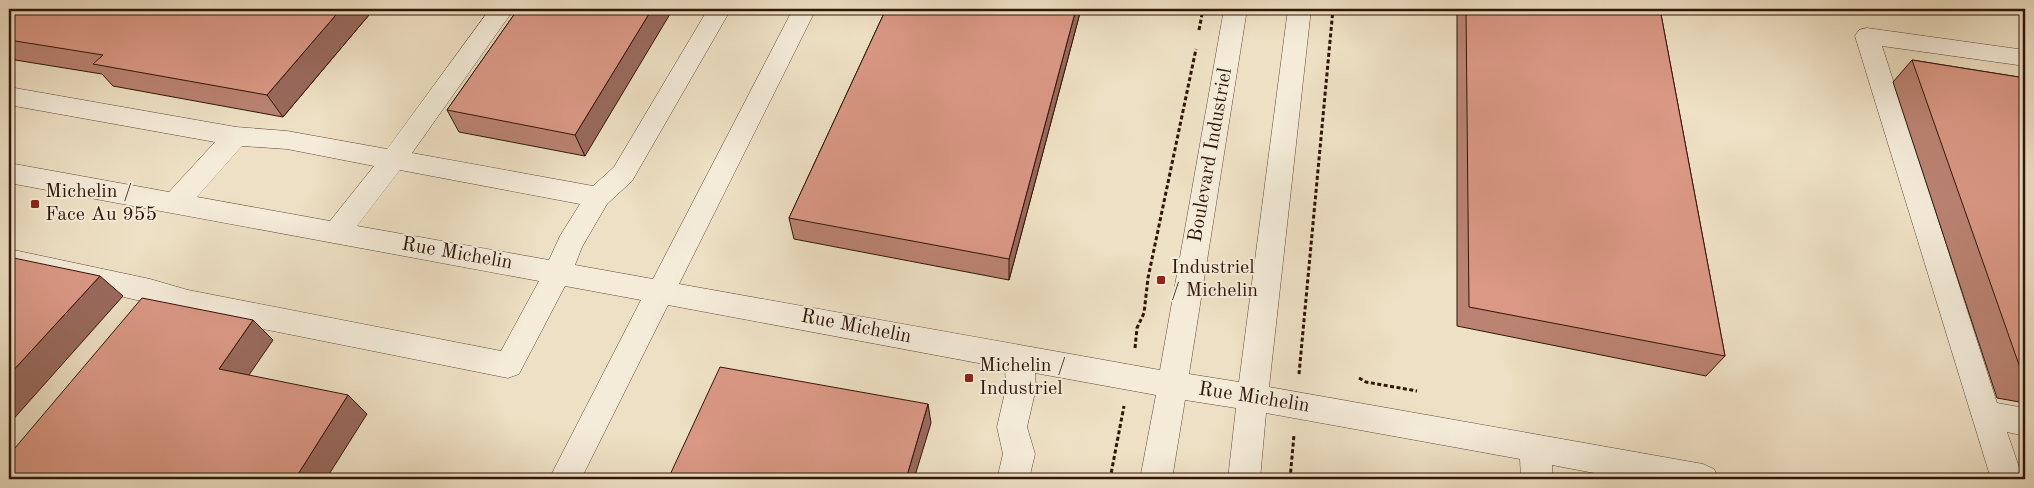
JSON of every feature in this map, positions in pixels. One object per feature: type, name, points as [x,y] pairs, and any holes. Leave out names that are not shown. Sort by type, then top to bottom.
[{"type":"street","points":[[337,232],[394,159],[502,9]]},
{"type":"street","points":[[9,260],[149,304],[188,302],[508,365],[545,300],[570,244],[598,197],[623,174],[718,9]]},
{"type":"street","points":[[565,479],[805,9]]},
{"type":"street","name":"Boulevard Industriel","points":[[1156,479],[1174,384],[1183,318],[1236,9]]},
{"type":"street","points":[[1244,479],[1258,342],[1300,9]]},
{"type":"street","points":[[2007,479],[1867,36],[2025,58]]},
{"type":"street","points":[[9,96],[236,136],[287,140],[598,197]]},
{"type":"street","points":[[175,203],[236,136]]},
{"type":"street","name":"Rue Michelin","points":[[10,174],[557,272],[1019,358],[1703,479]]},
{"type":"street","points":[[1013,479],[1018,454],[1012,427],[1021,388],[1019,358]]},
{"type":"street","points":[[1985,414],[2025,422]]},
{"type":"street","points":[[1535,448],[1537,479]]},
{"type":"path","points":[[1198,37],[1202,9]]},
{"type":"path","points":[[1301,352],[1333,9]]},
{"type":"path","name":"Boulevard Industriel","points":[[1144,313],[1148,278],[1196,46]]},
{"type":"path","points":[[1359,378],[1366,382],[1417,391]]},
{"type":"path","points":[[1110,479],[1120,426]]},
{"type":"path","points":[[1290,479],[1292,462]]},
{"type":"building","points":[[9,9],[341,9],[267,95],[93,64],[103,55],[9,40]]},
{"type":"building","points":[[518,9],[652,9],[575,135],[447,110]]},
{"type":"building","points":[[886,9],[1076,9],[1009,259],[789,218]]},
{"type":"building","points":[[1466,9],[1660,9],[1725,356],[1469,307]]},
{"type":"building","points":[[1912,60],[2025,78],[2025,379],[2024,379]]},
{"type":"building","points":[[9,257],[100,276],[9,375]]},
{"type":"building","points":[[142,298],[253,320],[219,369],[348,395],[295,479],[9,479],[9,455]]},
{"type":"building","points":[[720,367],[928,404],[906,479],[668,479]]},
{"type":"place","name":"Michelin / Face Au 955","points":[[35,204]]},
{"type":"place","name":"Industriel / Michelin","points":[[1161,280]]},
{"type":"place","name":"Michelin / Industriel","points":[[969,378]]}]
